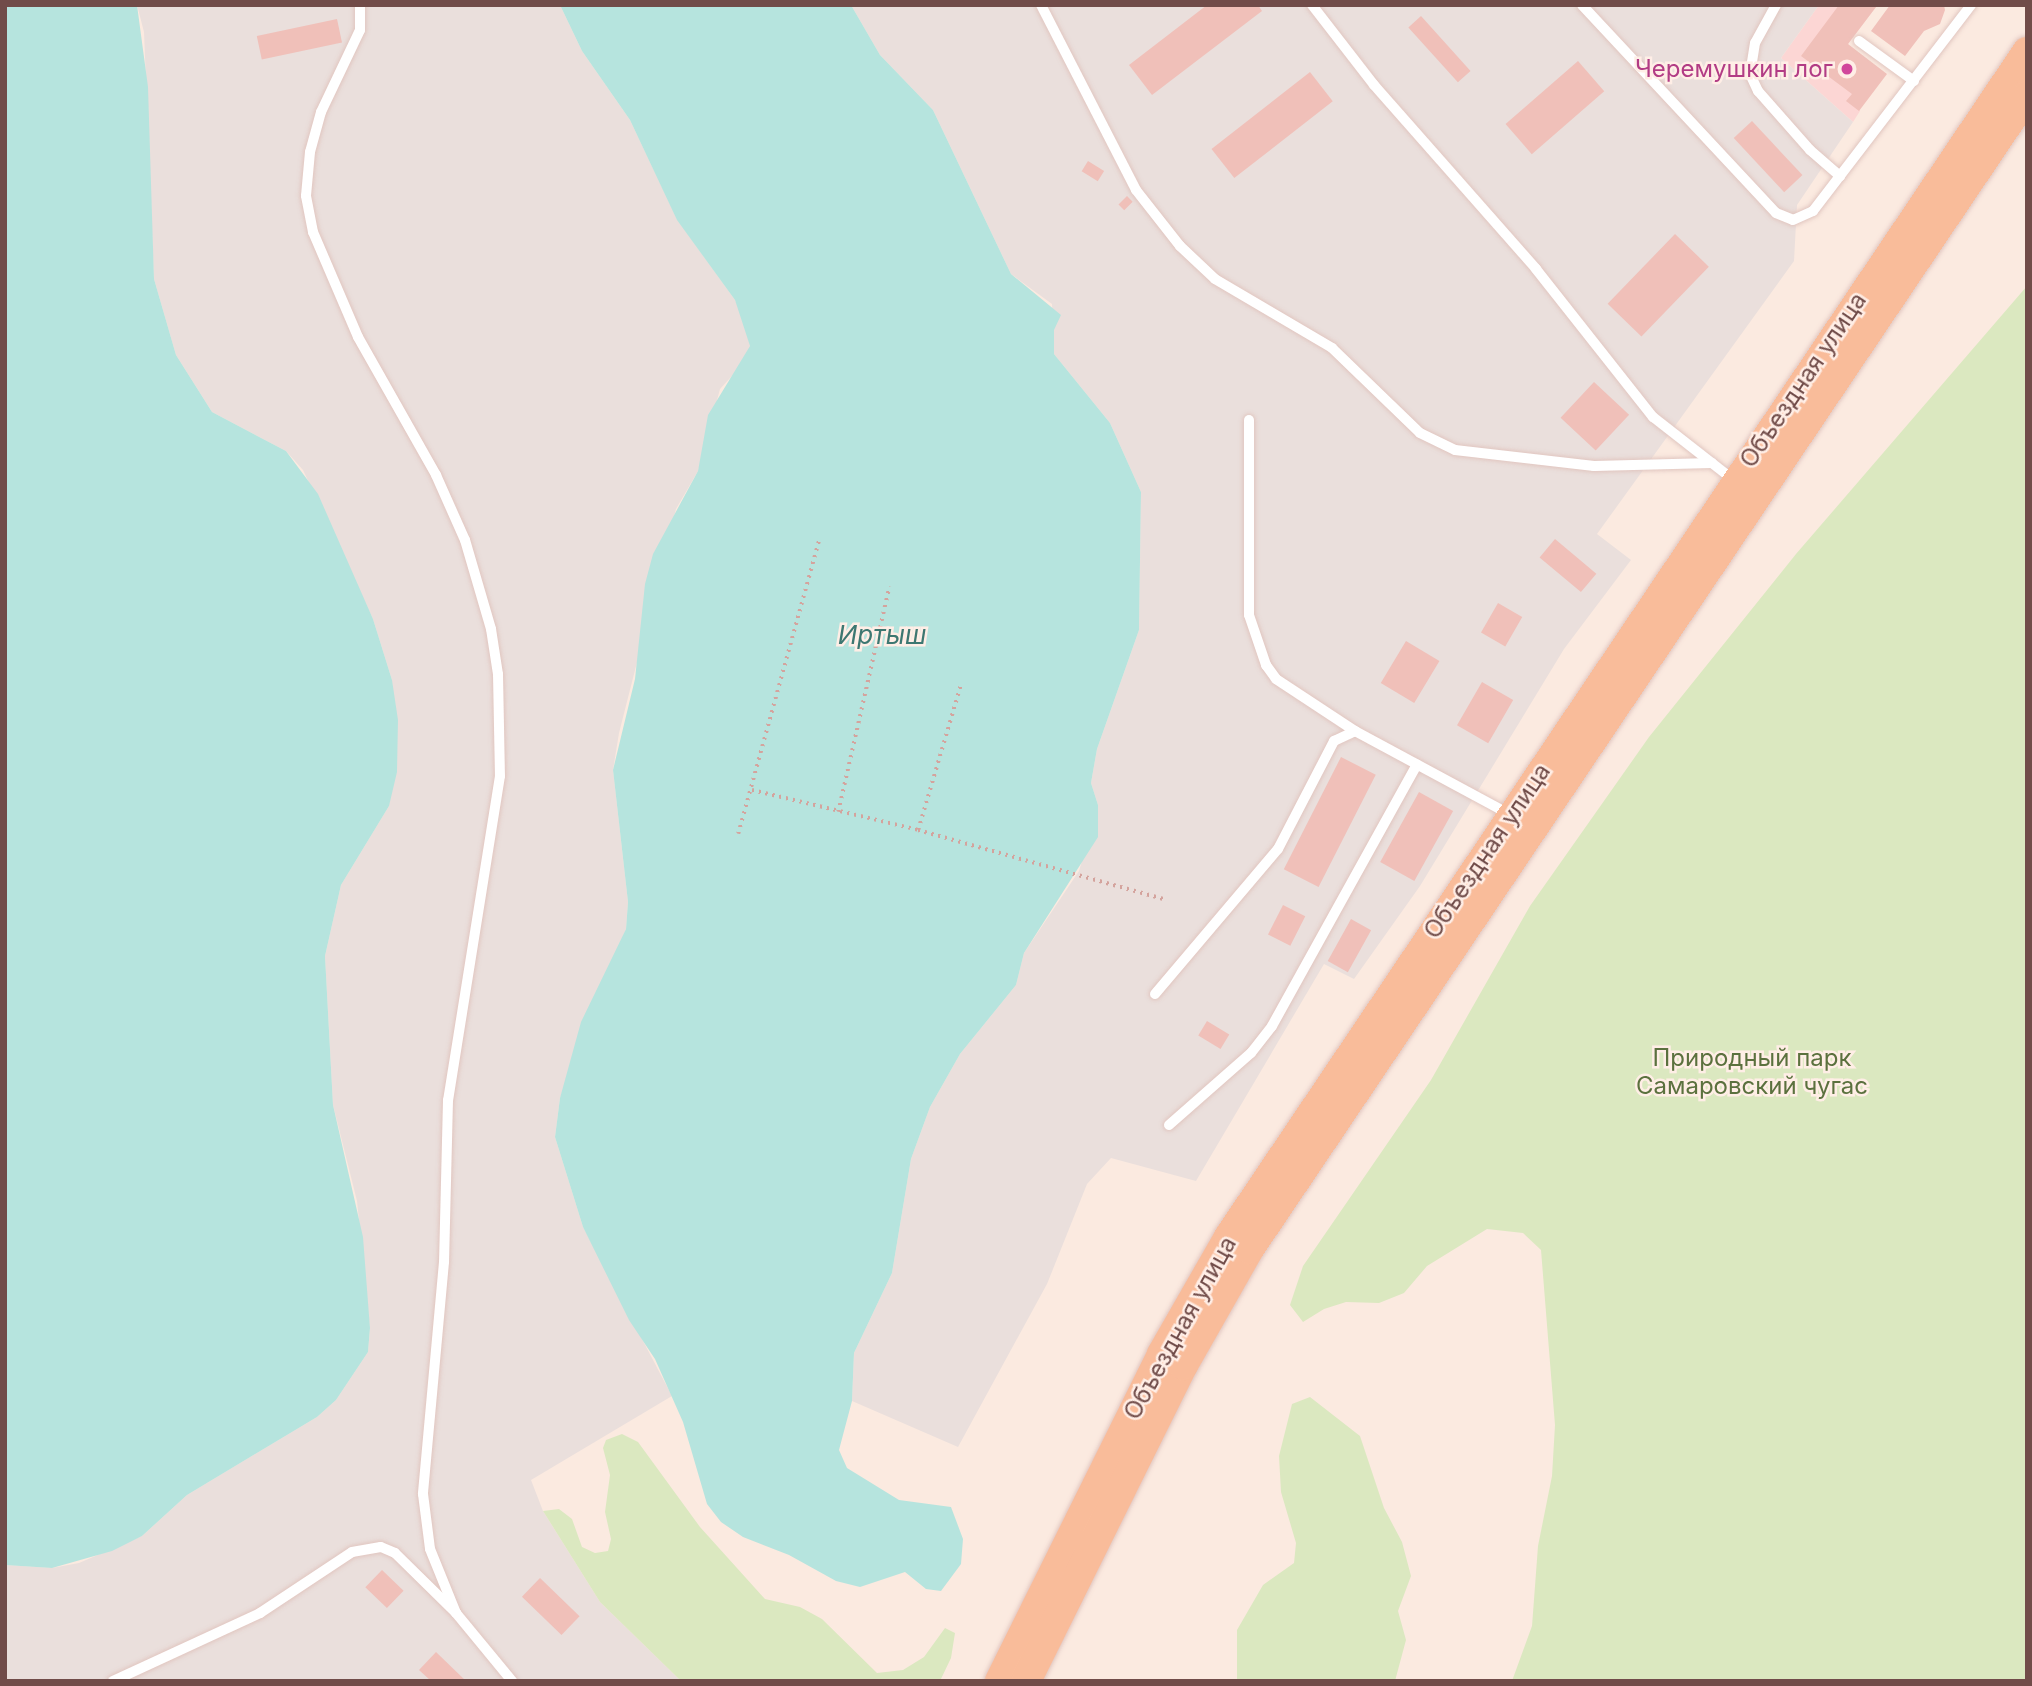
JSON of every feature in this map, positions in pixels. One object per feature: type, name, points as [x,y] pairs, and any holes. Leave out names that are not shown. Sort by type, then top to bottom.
[{"type":"main road","name":"Объездная улица","points":[[1026,1681],[1183,1365],[1249,1249],[1521,822],[1734,480],[2027,52]]},
{"type":"main road","name":"Объездная улица","points":[[1734,480],[2027,95]]},
{"type":"main road","name":"Объездная улица","points":[[1000,1681],[1195,1293],[1521,822]]},
{"type":"lane","points":[[360,5],[360,30],[321,112],[310,152],[306,196],[329,275],[358,337],[436,475],[465,540],[491,628],[499,698],[500,776],[448,1100],[444,1262],[423,1494],[430,1549],[456,1613]]},
{"type":"lane","points":[[1041,5],[1136,190],[1180,246],[1215,279],[1332,348],[1419,433],[1455,450],[1734,480]]},
{"type":"lane","points":[[1312,5],[1374,85],[1527,259],[1653,417],[1734,480]]},
{"type":"lane","points":[[1582,5],[1776,213],[1793,220],[1802,217],[1840,176],[1971,5]]},
{"type":"lane","points":[[1776,5],[1755,43],[1750,75],[1758,92],[1801,140],[1840,176]]},
{"type":"lane","points":[[1859,41],[1914,81]]},
{"type":"lane","points":[[1250,420],[1249,615],[1256,643],[1276,679],[1355,731],[1521,822]]},
{"type":"lane","points":[[1155,994],[1279,849],[1335,741],[1355,731]]},
{"type":"lane","points":[[1169,1125],[1251,1053],[1272,1026],[1417,764]]},
{"type":"lane","points":[[113,1681],[226,1631],[365,1547],[395,1553],[456,1613],[512,1681]]},
{"type":"path","points":[[738,834],[819,540]]},
{"type":"path","points":[[838,812],[889,587]]},
{"type":"path","points":[[918,830],[961,684]]},
{"type":"path","points":[[752,790],[918,830],[1163,899]]},
{"type":"shaded area","points":[[137,5],[560,5],[582,51],[630,120],[677,219],[735,300],[748,329],[750,346],[742,365],[720,389],[698,471],[676,509],[619,733],[613,770],[628,902],[626,929],[560,1098],[555,1137],[583,1227],[672,1396],[531,1480],[543,1511],[600,1602],[681,1681],[5,1681],[5,1565],[52,1568],[79,1563],[142,1536],[187,1495],[317,1417],[336,1400],[368,1352],[370,1329],[357,1201],[333,1105],[325,956],[341,885],[389,806],[392,680],[373,619],[303,470],[286,451],[212,412],[176,355],[154,279],[144,32]]},
{"type":"shaded area","points":[[851,5],[1819,5],[1781,58],[1853,122],[1797,205],[1794,261],[1597,534],[1631,560],[1564,649],[1420,886],[1354,979],[1324,964],[1196,1181],[1111,1158],[1087,1184],[1047,1284],[958,1447],[852,1401],[854,1353],[892,1273],[911,1159],[930,1107],[960,1054],[1016,985],[1024,953],[1079,871],[1098,805],[1091,783],[1097,749],[1139,630],[1141,492],[1110,423],[1054,354],[1052,304],[1011,274],[933,110],[880,55]]},
{"type":"shaded area","points":[[1819,5],[1885,5],[1876,7],[1848,44],[1860,111],[1853,122],[1781,58]]},
{"type":"green space","name":"Природный парк Самаровский чугас","points":[[2027,286],[2027,1681],[1512,1681],[1532,1626],[1538,1546],[1552,1476],[1555,1425],[1541,1250],[1523,1233],[1487,1229],[1427,1266],[1404,1293],[1379,1303],[1346,1302],[1324,1309],[1303,1322],[1290,1305],[1303,1266],[1431,1080],[1530,906],[1649,737],[1796,554]]},
{"type":"green space","points":[[1310,1397],[1360,1436],[1384,1508],[1402,1542],[1411,1576],[1398,1611],[1406,1640],[1395,1681],[1237,1681],[1237,1630],[1263,1585],[1294,1563],[1296,1543],[1281,1492],[1279,1456],[1292,1404]]},
{"type":"green space","points":[[622,1434],[638,1442],[700,1527],[765,1599],[800,1607],[822,1619],[877,1673],[903,1670],[924,1657],[945,1628],[955,1633],[951,1658],[940,1681],[681,1681],[600,1602],[543,1511],[559,1509],[572,1519],[582,1547],[595,1553],[608,1551],[611,1539],[605,1512],[610,1475],[603,1448],[606,1440]]},
{"type":"water","points":[[5,5],[137,5],[148,87],[154,279],[176,355],[212,412],[286,451],[318,494],[373,619],[392,680],[398,720],[397,772],[389,806],[341,885],[325,956],[333,1105],[363,1237],[370,1328],[368,1352],[336,1400],[317,1417],[187,1495],[142,1536],[112,1551],[52,1568],[5,1565]]},
{"type":"water","name":"Иртыш","points":[[560,5],[851,5],[880,55],[933,110],[1011,274],[1061,315],[1054,330],[1054,354],[1110,423],[1141,492],[1139,630],[1097,749],[1091,783],[1098,805],[1098,837],[1024,953],[1016,985],[960,1054],[930,1107],[911,1159],[892,1273],[854,1353],[852,1401],[839,1450],[847,1468],[899,1500],[951,1507],[963,1539],[961,1564],[941,1591],[926,1589],[905,1572],[860,1587],[836,1581],[789,1555],[743,1537],[721,1522],[707,1504],[683,1422],[655,1359],[629,1320],[583,1227],[555,1137],[560,1098],[581,1022],[626,929],[628,902],[613,770],[635,679],[645,584],[653,554],[698,471],[708,415],[750,346],[735,300],[677,220],[630,120],[582,51]]},
{"type":"building","points":[[1207,5],[1258,5],[1262,11],[1152,95],[1129,65]]},
{"type":"building","points":[[1839,5],[1876,7],[1848,44],[1887,74],[1859,111],[1846,101],[1852,94],[1801,56]]},
{"type":"building","points":[[1890,5],[1944,5],[1945,10],[1940,24],[1924,31],[1905,56],[1871,31]]},
{"type":"building","points":[[1421,16],[1471,71],[1458,82],[1408,27]]},
{"type":"building","points":[[337,19],[342,42],[262,60],[257,36]]},
{"type":"building","points":[[1578,61],[1604,91],[1532,154],[1506,124]]},
{"type":"building","points":[[1310,72],[1333,101],[1234,178],[1211,149]]},
{"type":"building","points":[[1752,121],[1802,175],[1784,192],[1734,138]]},
{"type":"building","points":[[1088,161],[1104,171],[1098,181],[1082,171]]},
{"type":"building","points":[[1127,196],[1133,202],[1124,210],[1119,204]]},
{"type":"building","points":[[1675,234],[1709,267],[1641,336],[1608,304]]},
{"type":"building","points":[[1594,382],[1629,415],[1596,451],[1561,418]]},
{"type":"building","points":[[1555,539],[1596,574],[1581,592],[1540,557]]},
{"type":"building","points":[[1498,603],[1522,617],[1505,646],[1481,632]]},
{"type":"building","points":[[1406,641],[1439,661],[1414,703],[1381,683]]},
{"type":"building","points":[[1482,682],[1513,700],[1488,743],[1457,725]]},
{"type":"building","points":[[1341,757],[1376,775],[1319,887],[1284,869]]},
{"type":"building","points":[[1419,792],[1453,811],[1414,881],[1380,862]]},
{"type":"building","points":[[1283,905],[1305,916],[1290,946],[1268,934]]},
{"type":"building","points":[[1351,919],[1371,930],[1348,972],[1328,961]]},
{"type":"building","points":[[1207,1021],[1229,1034],[1221,1049],[1198,1036]]},
{"type":"building","points":[[382,1570],[404,1591],[387,1608],[365,1587]]},
{"type":"building","points":[[540,1578],[580,1616],[562,1635],[522,1597]]},
{"type":"building","points":[[436,1652],[466,1681],[431,1681],[419,1670]]},
{"type":"place","name":"Черемушкин лог","points":[[1847,69]]}]
